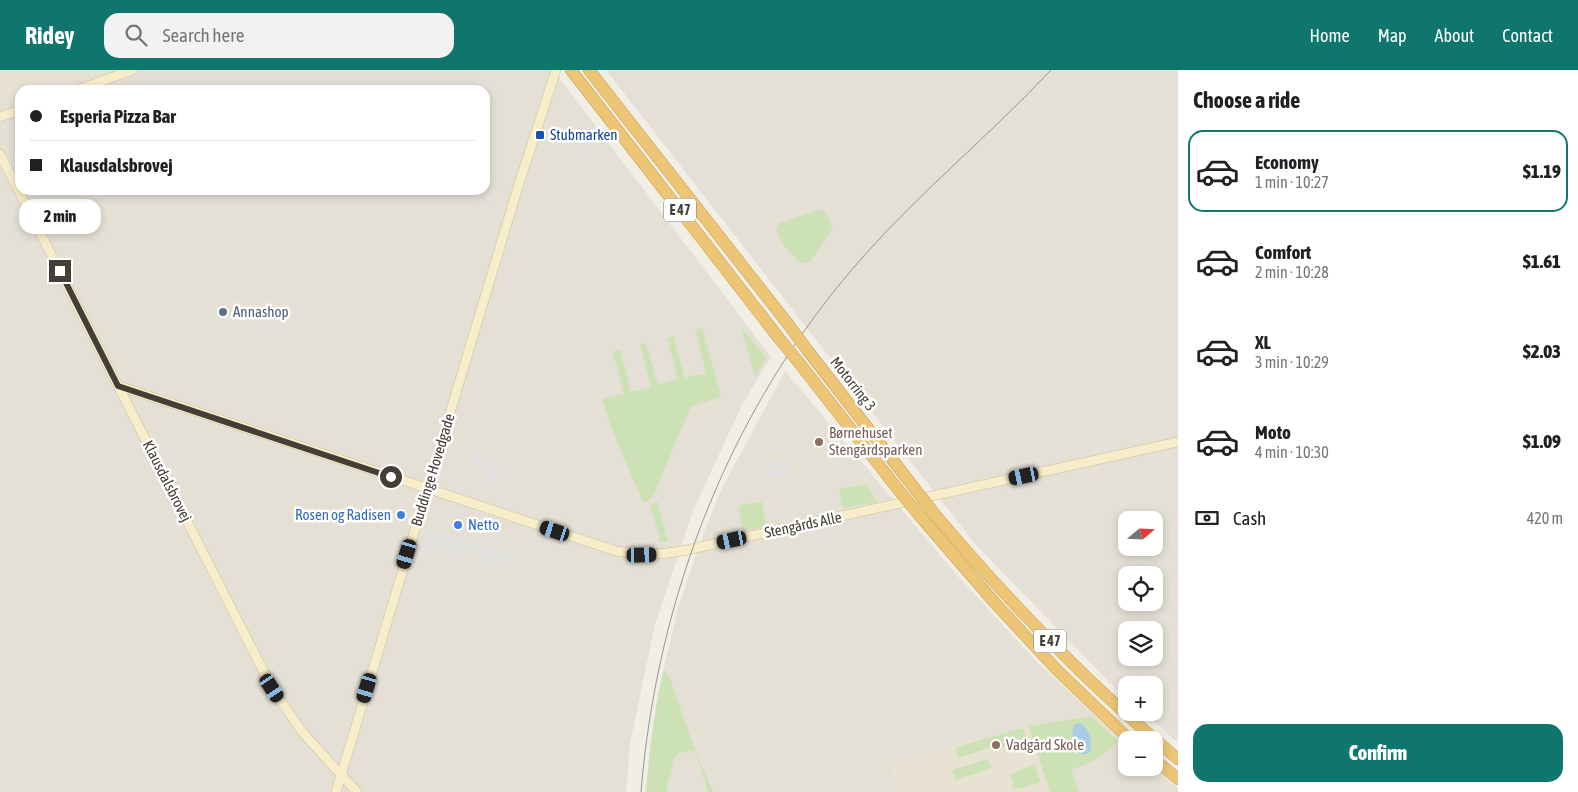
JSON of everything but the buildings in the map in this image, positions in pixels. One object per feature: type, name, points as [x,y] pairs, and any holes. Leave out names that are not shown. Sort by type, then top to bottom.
[{"type":"highway","name":"Motorring 3","points":[[571,70],[919,515],[994,602],[1057,670],[1121,731]]},
{"type":"highway","name":"Motorring 3","points":[[589,70],[933,512],[992,580],[1084,676],[1144,731],[1178,759]]},
{"type":"highway","points":[[1163,766],[1178,779]]},
{"type":"street","points":[[90,85],[132,70]]},
{"type":"street","name":"Buddinge Hovedgade","points":[[531,149],[534,123],[550,70]]},
{"type":"street","name":"Buddinge Hovedgade","points":[[336,792],[515,196],[556,70]]},
{"type":"street","points":[[0,117],[15,112]]},
{"type":"street","name":"Klausdalsbrovej","points":[[0,154],[15,183]]},
{"type":"street","name":"Klausdalsbrovej","points":[[21,195],[272,688],[304,733],[357,792]]},
{"type":"street","name":"Stengårds Alle","points":[[118,386],[616,551],[642,555],[669,554],[1178,442]]},
{"type":"shaded area","points":[[0,70],[553,70],[771,357],[742,405],[692,513],[655,624],[630,744],[626,792],[0,792]]},
{"type":"shaded area","points":[[0,70],[110,70],[61,85],[15,85],[15,100],[0,104]]},
{"type":"shaded area","points":[[606,70],[1178,70],[1178,743],[1153,721],[1163,721],[1163,676],[1118,676],[1118,690],[975,544]]},
{"type":"shaded area","points":[[785,371],[954,572],[1035,660],[1118,738],[1118,776],[1163,776],[1178,788],[1178,792],[646,792],[650,745],[658,693],[678,608],[704,532],[721,490]]},
{"type":"shaded area","points":[[471,452],[496,460],[494,468],[500,470],[492,494],[482,491],[489,469],[468,462]]},
{"type":"shaded area","points":[[790,459],[792,474],[766,478],[764,463]]},
{"type":"shaded area","points":[[426,529],[512,554],[506,573],[483,567],[481,563],[476,561],[477,556],[461,551],[458,559],[420,549]]},
{"type":"shaded area","name":"Vadgård Skole","points":[[1028,726],[1048,792],[897,792],[889,764]]},
{"type":"green space","points":[[823,209],[833,227],[811,261],[800,263],[782,243],[776,229],[780,223]]},
{"type":"green space","points":[[741,327],[766,358],[755,377]]},
{"type":"green space","points":[[702,328],[721,397],[691,406],[653,496],[648,501],[643,502],[614,435],[602,399],[624,394],[613,352],[620,350],[631,392],[651,387],[640,344],[646,343],[658,385],[678,379],[667,338],[673,336],[685,378],[706,373],[695,330]]},
{"type":"green space","points":[[866,484],[876,502],[843,508],[840,489]]},
{"type":"green space","points":[[657,501],[668,542],[658,542],[660,537],[650,507]]},
{"type":"green space","points":[[762,502],[766,526],[743,531],[739,508],[741,505]]},
{"type":"green space","points":[[664,670],[669,676],[694,747],[713,792],[708,792],[697,755],[691,750],[677,754],[674,759],[670,778],[668,778],[667,792],[646,792],[655,715]]},
{"type":"green space","points":[[1091,716],[1118,741],[1091,762],[1071,769],[1079,792],[1050,792],[1029,726]]},
{"type":"green space","points":[[1023,728],[1027,739],[993,750],[992,747],[958,758],[956,747]]},
{"type":"green space","points":[[988,759],[991,768],[956,780],[952,770]]},
{"type":"green space","points":[[1035,764],[1040,782],[1013,789],[1012,784],[1014,783],[1009,775]]},
{"type":"water","points":[[1080,723],[1089,732],[1091,739],[1090,751],[1086,754],[1080,754],[1074,744],[1074,725]]},
{"type":"tram line","points":[[641,792],[650,719],[664,647],[683,576],[708,507],[739,440],[774,376],[816,315],[862,258],[908,210],[1051,70]]},
{"type":"place","name":"Stubmarken","points":[[540,135]]},
{"type":"place","name":"Annashop","points":[[223,312]]},
{"type":"place","name":"Børnehuset Stengårdsparken","points":[[819,442]]},
{"type":"place","name":"Rosen og Radisen","points":[[401,515]]},
{"type":"place","name":"Netto","points":[[458,525]]},
{"type":"place","name":"Vadgård Skole","points":[[996,745]]},
{"type":"route","points":[[60,271],[118,386],[391,477]]}]
